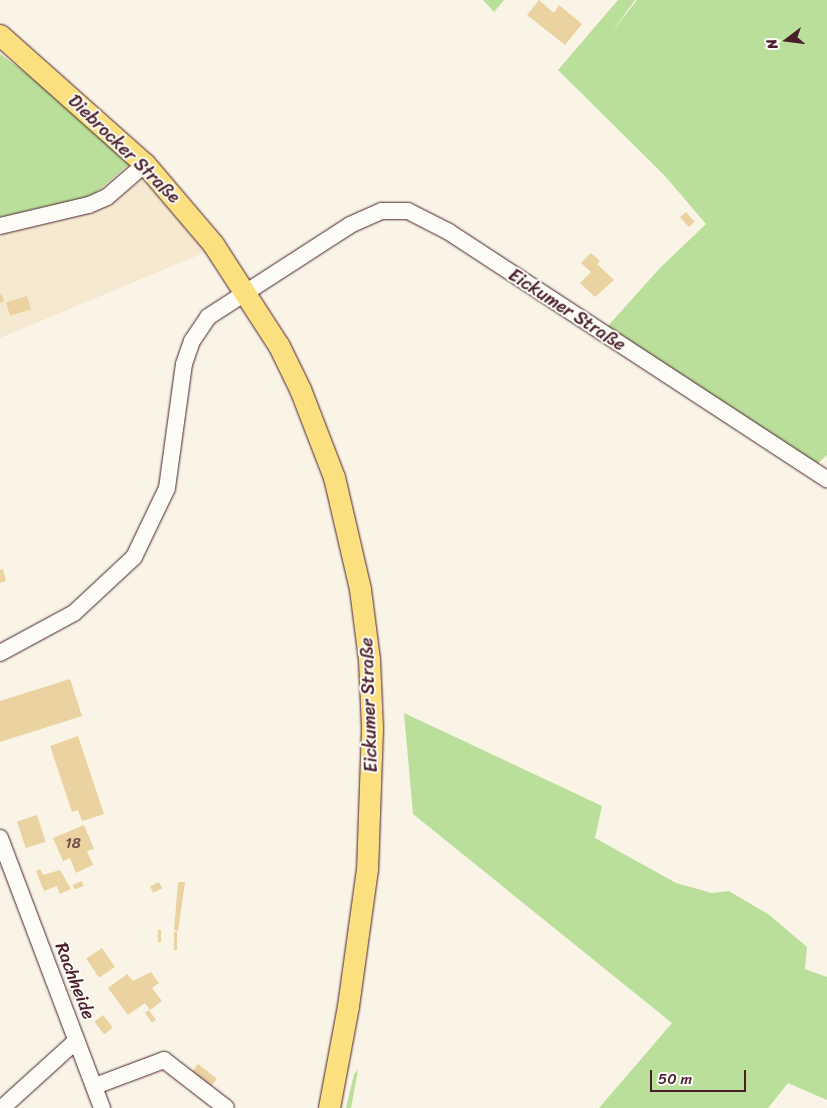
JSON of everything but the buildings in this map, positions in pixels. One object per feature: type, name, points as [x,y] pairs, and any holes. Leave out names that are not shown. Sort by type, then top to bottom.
[{"type":"main road","name":"Diebrocker Straße","points":[[0,35],[145,164],[184,207],[247,292],[263,317]]},
{"type":"main road","name":"Diebrocker Straße","points":[[0,46],[56,84]]},
{"type":"main road","name":"Eickumer Straße","points":[[263,317],[300,389],[334,477],[360,589],[369,659],[372,728],[367,870],[348,1006],[328,1108]]},
{"type":"street","points":[[0,226],[89,206],[106,197],[145,164]]},
{"type":"street","name":"Eickumer Straße","points":[[247,292],[366,216],[382,211],[408,211],[448,232],[827,479]]},
{"type":"street","points":[[0,653],[74,613],[112,580],[138,550],[163,497],[171,470],[179,390],[192,341],[208,317],[247,292]]},
{"type":"street","name":"Rachheide","points":[[0,838],[102,1108]]},
{"type":"street","points":[[2,1108],[76,1041]]},
{"type":"street","points":[[94,1086],[164,1060],[226,1108]]},
{"type":"shaded area","points":[[129,164],[206,252],[0,338],[0,217],[92,196]]},
{"type":"green space","points":[[483,0],[504,0],[494,12]]},
{"type":"green space","points":[[618,0],[635,0],[611,33],[637,0],[827,0],[827,455],[817,464],[607,327],[660,268],[706,224],[665,176],[558,70]]},
{"type":"green space","points":[[0,54],[55,94],[129,164],[92,196],[0,217]]},
{"type":"green space","points":[[404,713],[602,806],[595,838],[676,883],[712,893],[729,891],[768,914],[807,947],[805,969],[827,977],[827,1100],[788,1083],[768,1108],[599,1108],[672,1023],[413,814]]},
{"type":"green space","points":[[358,1070],[351,1108],[346,1108],[354,1074]]}]
